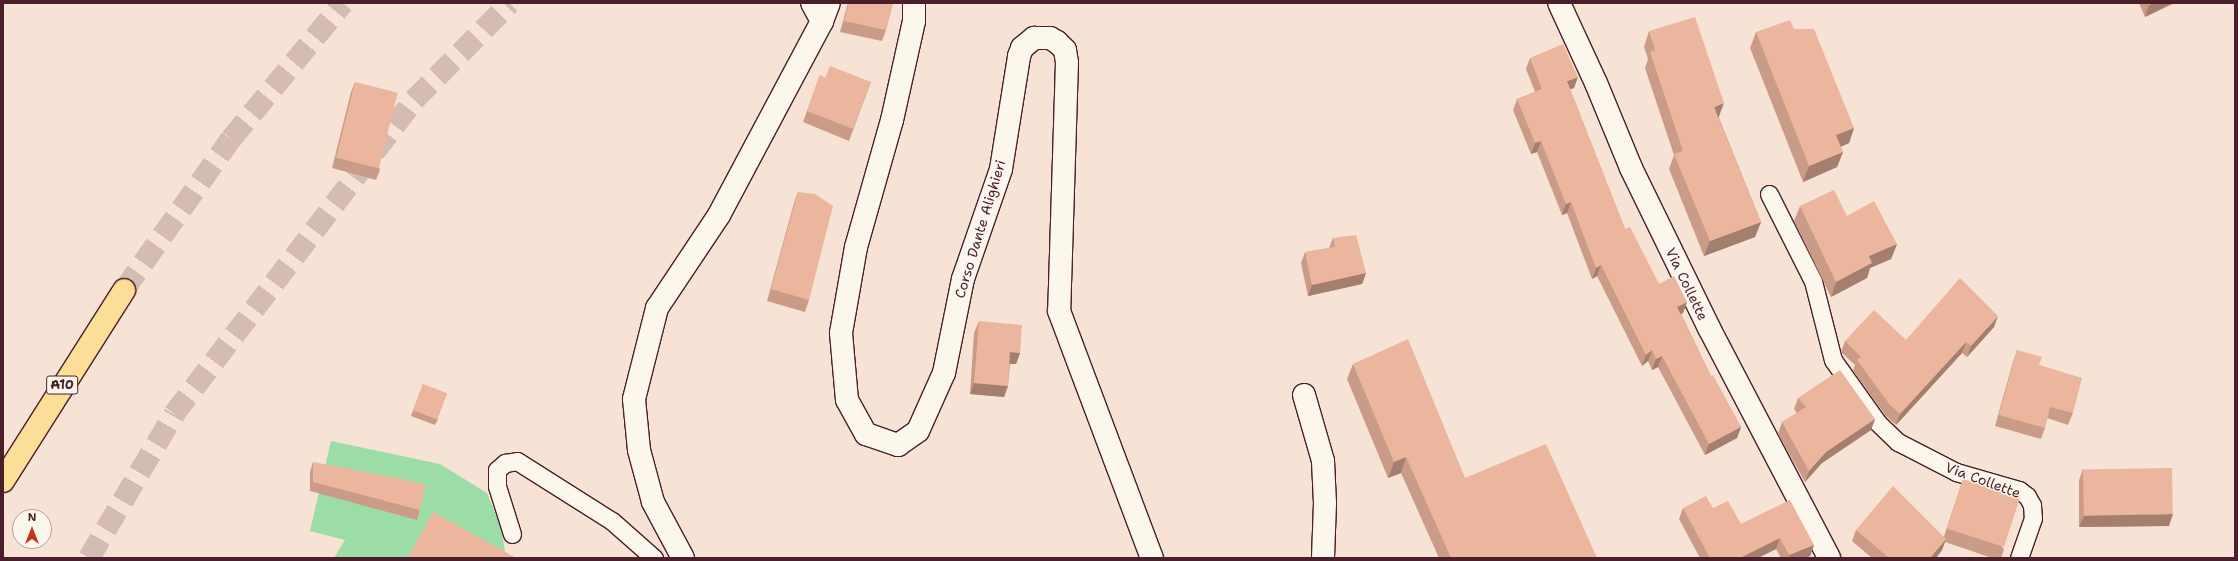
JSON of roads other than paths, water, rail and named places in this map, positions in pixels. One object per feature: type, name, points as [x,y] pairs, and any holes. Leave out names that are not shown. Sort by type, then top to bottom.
[{"type":"highway","name":"A10","points":[[3,481],[124,290]]},
{"type":"street","name":"Corso Dante Alighieri","points":[[914,3],[914,21],[892,120],[856,248],[841,333],[847,400],[866,434],[898,445],[918,432],[944,373],[963,279],[1001,169],[1018,56],[1022,48],[1034,38],[1050,38],[1057,42],[1065,50],[1067,62],[1059,311],[1152,558]]},
{"type":"street","name":"Via Collette","points":[[1559,3],[1596,83],[1631,168],[1709,328],[1829,558]]},
{"type":"street","points":[[683,558],[653,502],[639,450],[634,399],[657,308],[719,215],[821,9]]},
{"type":"street","points":[[1304,395],[1323,462],[1325,503],[1323,558]]},
{"type":"lane","name":"Via Collette","points":[[1769,194],[1813,281],[1833,360],[1878,423],[1898,442],[1956,472],[2019,490],[2027,496],[2032,505],[2033,518],[2019,558]]},
{"type":"lane","points":[[512,534],[497,486],[497,470],[505,462],[517,461],[612,521],[654,558]]},
{"type":"tunnel","points":[[124,290],[231,139],[343,3]]},
{"type":"tunnel","points":[[89,558],[174,414],[414,100],[510,3]]}]
